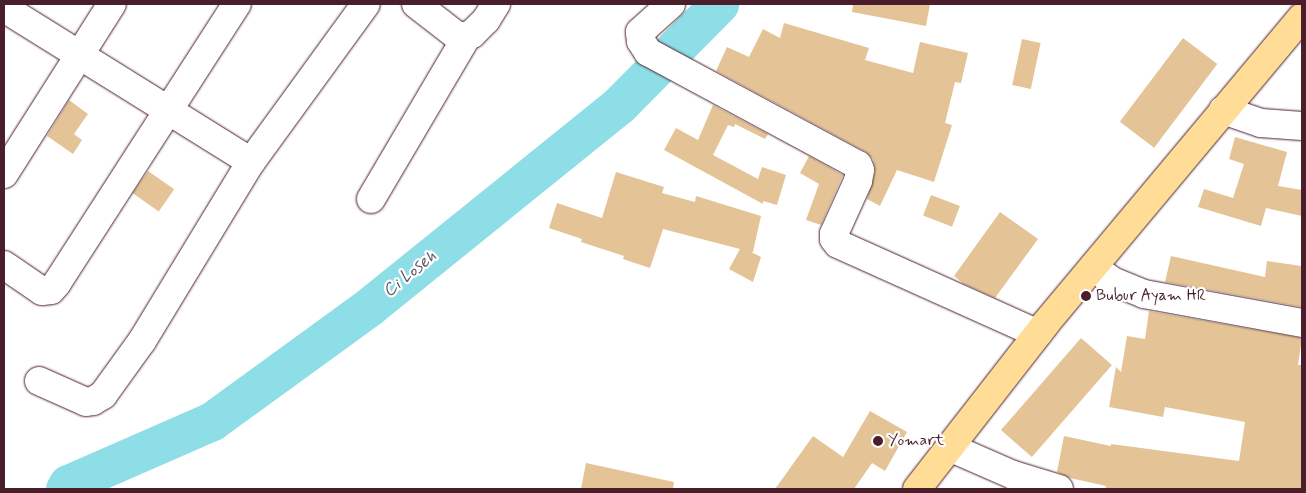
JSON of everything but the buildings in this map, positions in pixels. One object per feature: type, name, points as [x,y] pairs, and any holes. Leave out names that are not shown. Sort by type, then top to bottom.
[{"type":"highway","points":[[917,489],[1038,334],[1302,17]]},
{"type":"street","points":[[4,174],[112,4]]},
{"type":"street","points":[[4,265],[42,291],[51,290],[237,4]]},
{"type":"street","points":[[39,381],[86,402],[93,401],[103,395],[142,341],[251,162],[366,4]]},
{"type":"street","points":[[416,4],[456,35],[467,36],[472,34],[486,20],[496,4]]},
{"type":"street","points":[[671,4],[640,32],[639,36],[648,52],[858,164],[860,170],[858,180],[834,234],[834,239],[838,244],[1038,334]]},
{"type":"street","points":[[4,8],[251,162]]},
{"type":"street","points":[[371,199],[467,36]]},
{"type":"street","points":[[1224,110],[1261,123],[1302,126]]},
{"type":"street","points":[[1093,267],[1112,282],[1144,294],[1302,323]]},
{"type":"street","points":[[949,447],[1013,475],[1059,489]]},
{"type":"waterway","name":"Ci Loseh","points":[[65,489],[68,484],[212,421],[370,306],[620,104],[719,4]]},
{"type":"place","name":"Bubur Ayam HR","points":[[1086,296]]},
{"type":"place","name":"Yomart","points":[[878,441]]}]
